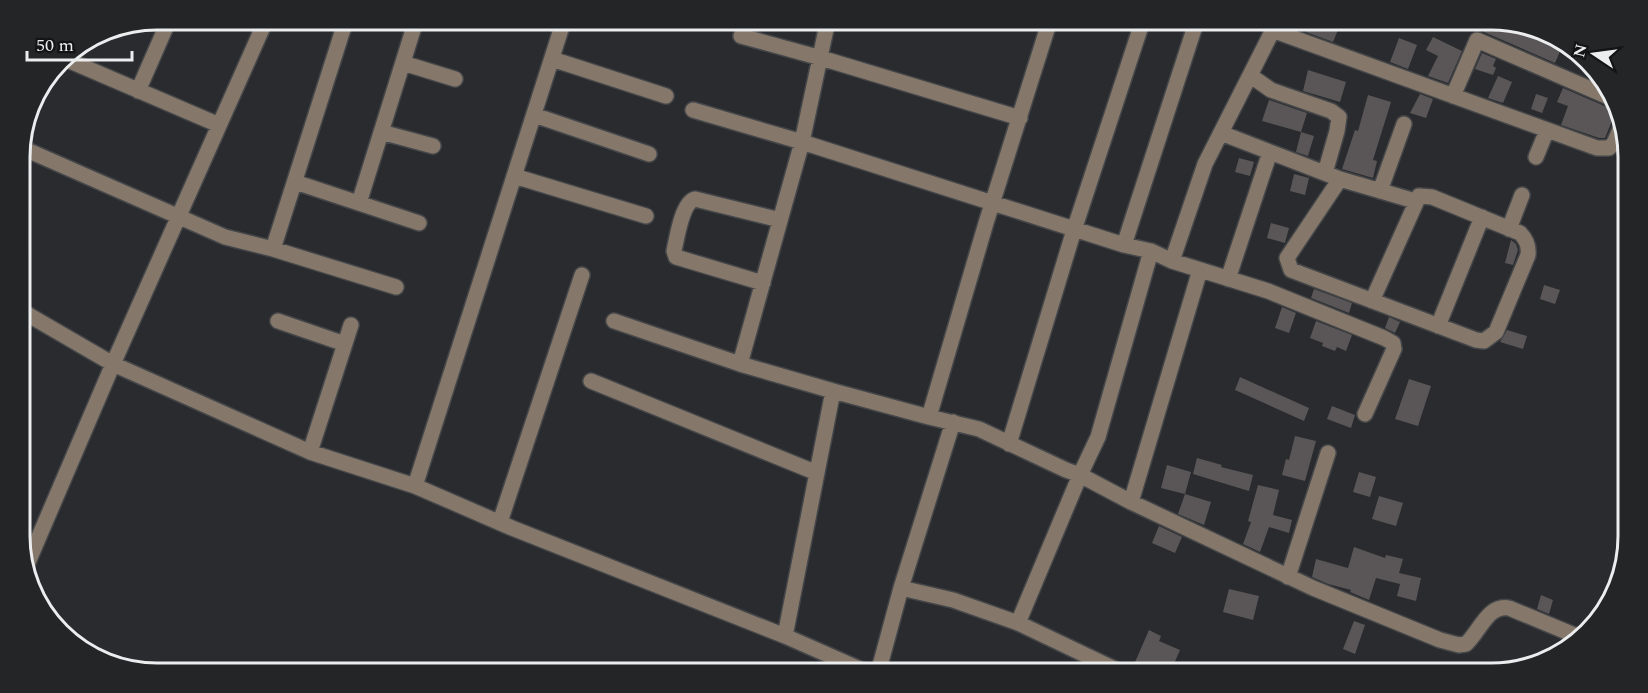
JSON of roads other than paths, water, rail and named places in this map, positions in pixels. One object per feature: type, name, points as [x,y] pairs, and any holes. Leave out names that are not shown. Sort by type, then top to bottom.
[{"type":"street","points":[[138,91],[165,30]]},
{"type":"street","points":[[31,555],[262,30]]},
{"type":"street","points":[[273,249],[343,30]]},
{"type":"street","points":[[359,203],[413,30]]},
{"type":"street","points":[[415,486],[561,30]]},
{"type":"street","points":[[740,364],[802,142],[826,30]]},
{"type":"street","points":[[929,417],[1020,118],[1043,30]]},
{"type":"street","points":[[1009,444],[1074,230],[1140,30]]},
{"type":"street","points":[[1124,246],[1194,30]]},
{"type":"street","points":[[1172,261],[1205,164],[1272,30]]},
{"type":"street","points":[[1288,30],[1453,96],[1604,149],[1609,148],[1617,137]]},
{"type":"street","points":[[741,36],[1020,118]]},
{"type":"street","points":[[1453,96],[1477,40],[1601,94]]},
{"type":"street","points":[[552,58],[666,96]]},
{"type":"street","points":[[72,62],[219,125]]},
{"type":"street","points":[[403,63],[455,79]]},
{"type":"street","points":[[1251,75],[1271,90],[1331,111],[1339,117],[1325,173]]},
{"type":"street","points":[[693,110],[802,142],[1124,246],[1150,251],[1172,261],[1268,291],[1392,343],[1394,349],[1365,414]]},
{"type":"street","points":[[534,115],[649,154]]},
{"type":"street","points":[[1380,191],[1404,124]]},
{"type":"street","points":[[1536,157],[1547,130]]},
{"type":"street","points":[[381,132],[433,146]]},
{"type":"street","points":[[1221,133],[1325,173],[1415,201]]},
{"type":"street","points":[[30,151],[225,237],[273,249],[396,287]]},
{"type":"street","points":[[1228,279],[1270,152]]},
{"type":"street","points":[[514,176],[645,216]]},
{"type":"street","points":[[1340,178],[1287,258],[1291,270],[1372,301],[1438,326],[1476,340],[1484,341],[1496,332],[1528,255],[1526,238],[1520,233],[1432,197],[1419,196],[1372,301]]},
{"type":"street","points":[[295,182],[419,223]]},
{"type":"street","points":[[1509,229],[1522,195]]},
{"type":"street","points":[[763,283],[678,260],[674,251],[687,204],[695,199],[780,220]]},
{"type":"street","points":[[1438,326],[1482,217]]},
{"type":"street","points":[[1018,623],[1098,437],[1150,251]]},
{"type":"street","points":[[1131,502],[1200,270]]},
{"type":"street","points":[[500,522],[582,275]]},
{"type":"street","points":[[30,319],[113,364],[310,452],[415,486],[846,663]]},
{"type":"street","points":[[278,321],[345,344]]},
{"type":"street","points":[[614,321],[740,364],[979,429],[1066,471],[1080,475],[1288,577],[1440,640],[1459,645],[1466,644],[1491,612],[1501,606],[1572,634]]},
{"type":"street","points":[[310,452],[351,325]]},
{"type":"street","points":[[591,381],[816,473]]},
{"type":"street","points":[[785,636],[833,391]]},
{"type":"street","points":[[881,663],[901,588],[953,423]]},
{"type":"street","points":[[1288,577],[1328,453]]},
{"type":"street","points":[[901,588],[953,600],[1018,623],[1101,663]]}]
